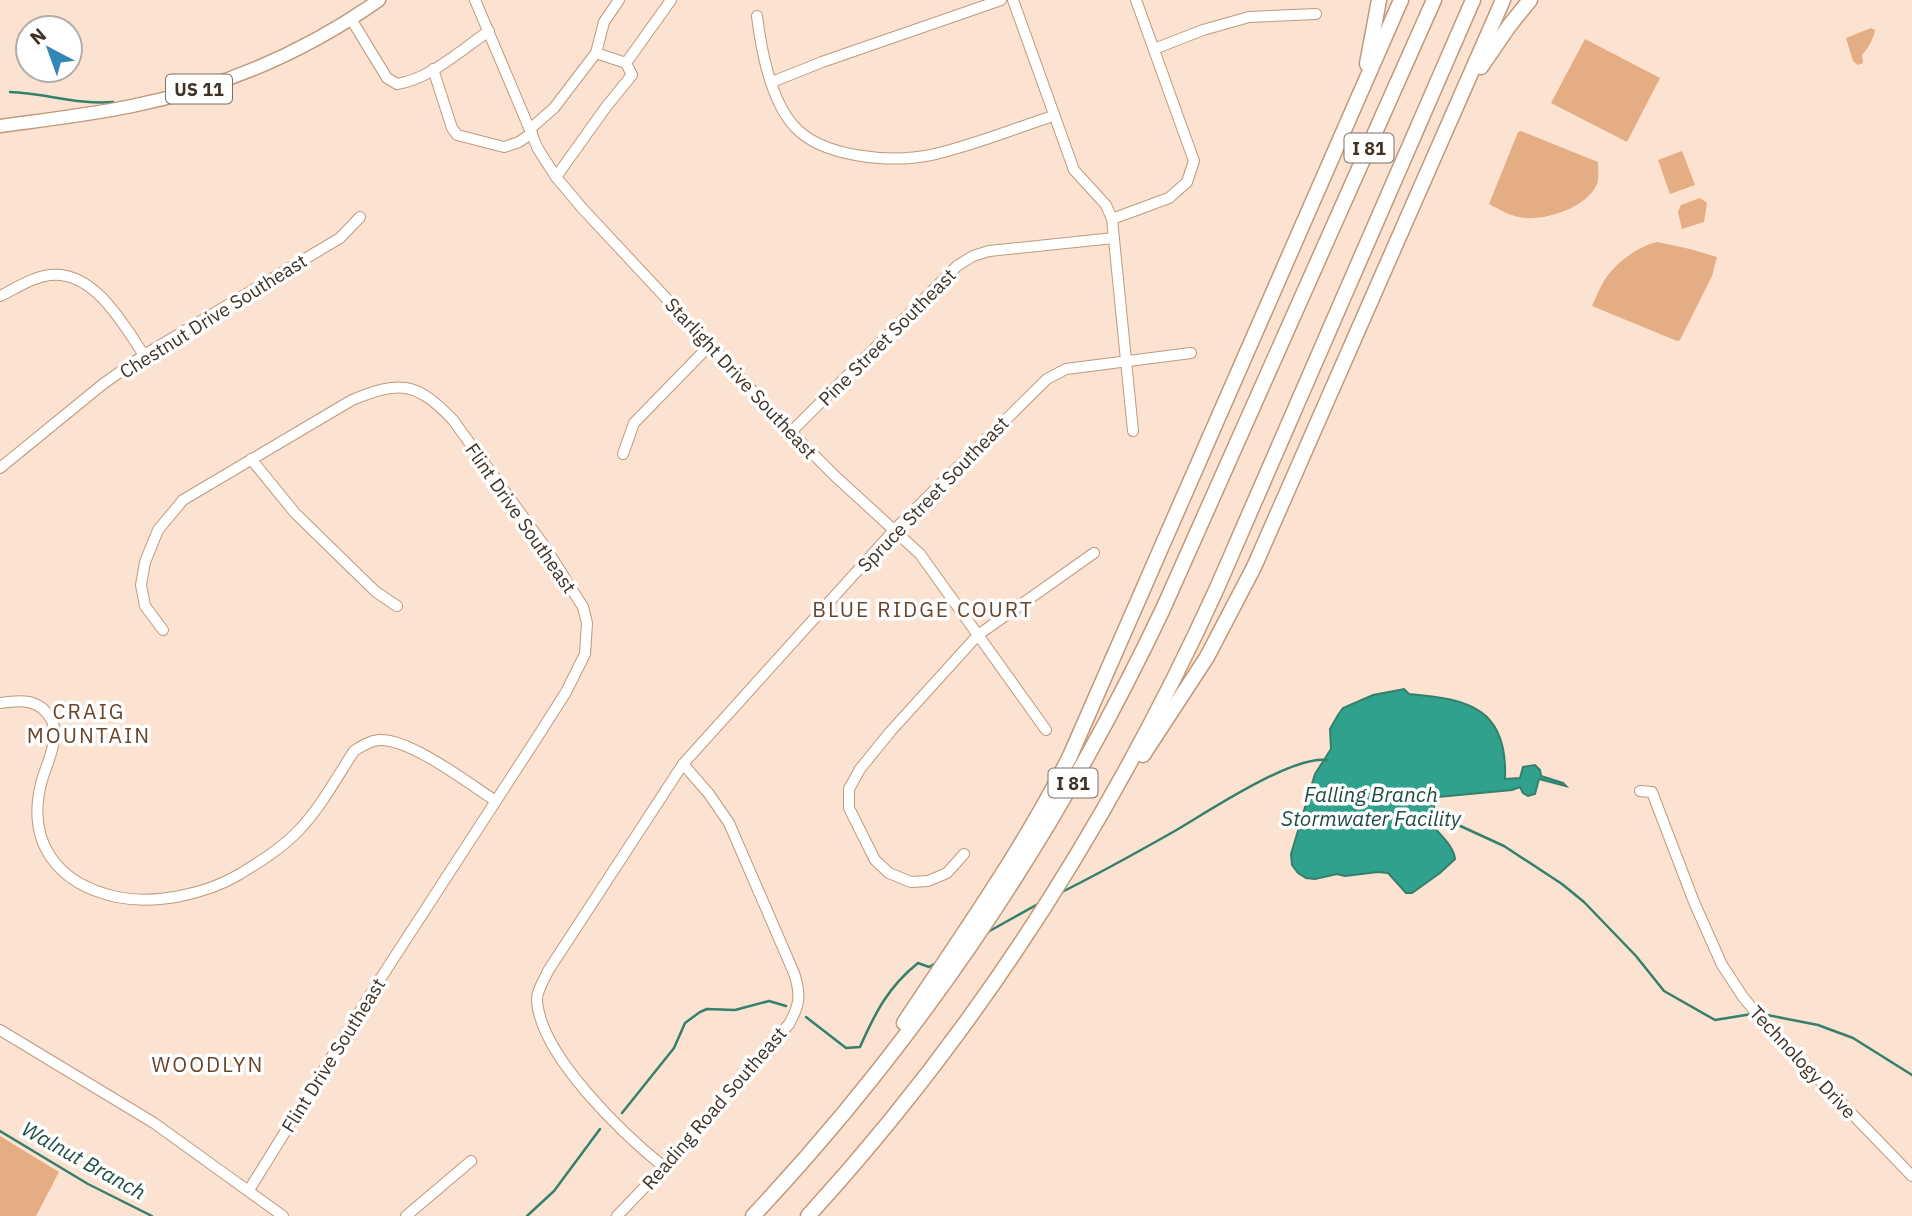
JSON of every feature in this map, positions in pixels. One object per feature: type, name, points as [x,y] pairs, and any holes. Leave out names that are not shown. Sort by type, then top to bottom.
[{"type":"highway","points":[[1362,89],[1379,0]]},
{"type":"highway","points":[[848,1109],[986,902],[1048,800],[1102,683],[1401,0]]},
{"type":"highway","name":"I 81","points":[[754,1216],[848,1109],[906,1035],[983,929],[1052,820],[1127,685],[1163,609],[1434,0]]},
{"type":"highway","name":"I 81","points":[[808,1216],[879,1135],[972,1013],[1036,921],[1104,811],[1198,630],[1473,0]]},
{"type":"highway","points":[[1104,811],[1207,657],[1254,567],[1503,0]]},
{"type":"highway","points":[[1456,107],[1497,42],[1530,0]]},
{"type":"main road","name":"US 11","points":[[0,126],[131,107],[205,88],[286,55],[380,0]]},
{"type":"street","name":"Starlight Drive Southeast","points":[[475,0],[538,149],[556,177],[590,218],[791,432],[920,554],[1046,730]]},
{"type":"street","points":[[433,69],[452,128],[457,135],[504,148],[519,142],[554,108],[596,53],[604,22],[619,0]]},
{"type":"street","points":[[626,63],[671,0]]},
{"type":"street","points":[[772,82],[834,57],[1000,0]]},
{"type":"street","points":[[1013,0],[1074,170],[1106,205],[1112,219],[1133,431]]},
{"type":"street","points":[[1112,219],[1169,198],[1187,182],[1194,160],[1136,0]]},
{"type":"street","points":[[1154,49],[1203,30],[1249,17],[1316,15]]},
{"type":"street","points":[[757,16],[760,40],[780,106],[794,126],[811,141],[832,150],[878,158],[929,155],[1053,116]]},
{"type":"street","points":[[351,19],[387,78],[397,84],[408,82],[433,69],[489,31]]},
{"type":"street","points":[[556,177],[632,75],[626,63],[596,53]]},
{"type":"street","name":"Chestnut Drive Southeast","points":[[0,468],[103,384],[144,355],[340,238],[360,216]]},
{"type":"street","name":"Pine Street Southeast","points":[[791,432],[957,266],[973,256],[989,251],[1114,238]]},
{"type":"street","points":[[0,296],[49,275],[68,276],[86,284],[105,302],[144,355]]},
{"type":"street","points":[[623,454],[634,423],[710,345]]},
{"type":"street","name":"Spruce Street Southeast","points":[[664,1167],[638,1146],[590,1098],[544,1028],[536,999],[548,971],[683,764],[895,529],[1047,379],[1066,369],[1191,354]]},
{"type":"street","name":"Flint Drive Southeast","points":[[163,630],[145,606],[141,585],[145,562],[158,530],[183,500],[365,394],[398,386],[418,390],[437,403],[453,420],[545,547],[583,607],[587,623],[586,654],[566,692],[377,984],[249,1190]]},
{"type":"street","points":[[251,459],[295,513],[376,592],[397,606]]},
{"type":"street","points":[[964,854],[947,873],[928,881],[911,882],[889,873],[875,860],[849,808],[849,789],[860,769],[890,732],[978,635],[1094,553]]},
{"type":"street","points":[[0,703],[30,701],[42,708],[53,720],[54,737],[38,803],[39,824],[52,862],[78,883],[130,900],[166,898],[203,890],[233,878],[261,861],[301,829],[354,751],[366,743],[378,740],[403,744],[496,802]]},
{"type":"street","name":"Reading Road Southeast","points":[[617,1216],[664,1167],[789,1024],[801,993],[729,823],[683,764]]},
{"type":"street","name":"Technology Drive","points":[[1640,791],[1652,792],[1694,902],[1722,965],[1743,997],[1783,1044],[1912,1176]]},
{"type":"street","points":[[0,1030],[131,1108],[283,1216]]},
{"type":"street","points":[[406,1216],[471,1161]]},
{"type":"shaded area","points":[[1871,28],[1875,30],[1873,37],[1862,55],[1863,63],[1858,65],[1853,61],[1846,38]]},
{"type":"shaded area","points":[[1585,39],[1660,78],[1627,142],[1551,103]]},
{"type":"shaded area","points":[[1518,132],[1598,162],[1598,182],[1592,192],[1576,205],[1545,217],[1515,216],[1489,204]]},
{"type":"shaded area","points":[[1682,151],[1695,185],[1670,194],[1658,160]]},
{"type":"shaded area","points":[[1700,198],[1707,203],[1704,222],[1682,229],[1678,212],[1681,205]]},
{"type":"shaded area","points":[[1657,242],[1717,257],[1712,276],[1680,340],[1677,341],[1592,306],[1602,284],[1620,262]]},
{"type":"shaded area","points":[[0,1136],[59,1172],[36,1216],[0,1216]]},
{"type":"water","name":"Falling Branch Stormwater Facility","points":[[1404,689],[1409,694],[1450,700],[1481,712],[1492,723],[1500,737],[1505,779],[1520,778],[1523,767],[1535,765],[1541,776],[1566,786],[1539,779],[1535,794],[1528,796],[1520,787],[1438,797],[1434,806],[1435,828],[1450,846],[1455,859],[1412,893],[1406,893],[1388,873],[1345,876],[1337,874],[1315,879],[1306,878],[1292,865],[1291,854],[1315,774],[1331,749],[1330,729],[1343,708],[1373,695]]},
{"type":"waterway","points":[[10,92],[87,102],[113,102]]},
{"type":"waterway","points":[[1060,893],[1272,776],[1293,766],[1327,760]]},
{"type":"waterway","points":[[1432,813],[1504,846],[1562,884],[1584,902],[1636,956],[1664,991],[1715,1020],[1752,1014]]},
{"type":"waterway","points":[[986,933],[1038,904]]},
{"type":"waterway","points":[[806,1017],[846,1048],[860,1047],[877,1012],[898,981],[918,963],[929,967],[936,963]]},
{"type":"waterway","points":[[622,1113],[674,1048],[685,1023],[700,1012],[707,1009],[735,1010],[769,1001],[786,1006]]},
{"type":"waterway","points":[[1762,1014],[1818,1025],[1853,1038],[1912,1075]]},
{"type":"waterway","points":[[527,1216],[554,1191],[600,1129]]},
{"type":"waterway","name":"Walnut Branch","points":[[0,1131],[88,1184],[152,1216]]},
{"type":"district","name":"BLUE RIDGE COURT","points":[[923,609]]},
{"type":"district","name":"CRAIG MOUNTAIN","points":[[89,723]]},
{"type":"district","name":"WOODLYN","points":[[208,1064]]}]
